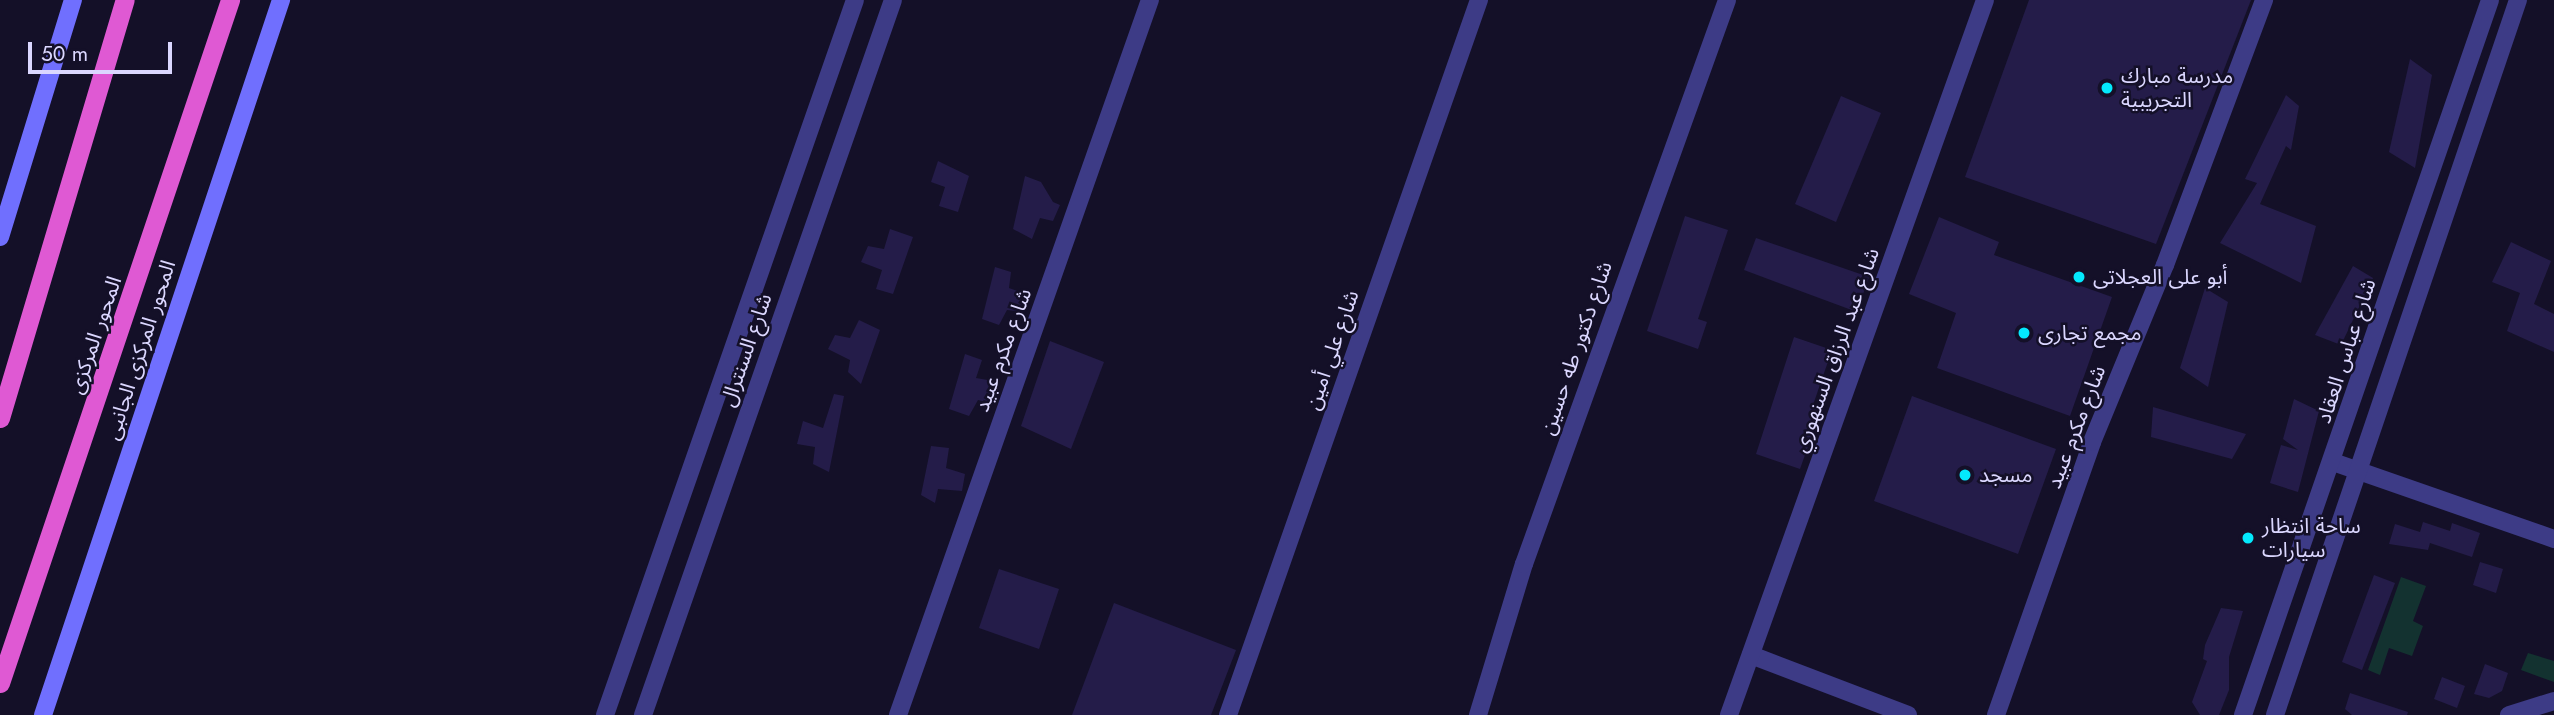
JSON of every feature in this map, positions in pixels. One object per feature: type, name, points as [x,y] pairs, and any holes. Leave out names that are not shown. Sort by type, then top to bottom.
[{"type":"highway","points":[[0,418],[125,0]]},
{"type":"highway","name":"المحور المركزى","points":[[0,683],[230,0]]},
{"type":"main road","points":[[0,237],[73,0]]},
{"type":"main road","name":"المحور المركزى الجانبى","points":[[43,715],[281,0]]},
{"type":"street","name":"شارع السنترال","points":[[606,715],[855,0]]},
{"type":"street","name":"شارع السنترال","points":[[643,715],[893,0]]},
{"type":"street","name":"شارع مكرم عبيد","points":[[898,715],[1150,0]]},
{"type":"street","name":"شارع علي أمين","points":[[1228,715],[1479,0]]},
{"type":"street","name":"شارع دكتور طه حسين","points":[[1478,715],[1524,564],[1727,0]]},
{"type":"street","name":"شارع عبد الرزاق السنهوري","points":[[1729,715],[1985,0]]},
{"type":"street","name":"شارع مكرم عبيد","points":[[1996,715],[2092,442],[2165,265],[2264,0]]},
{"type":"street","name":"شارع عباس العقاد","points":[[2243,715],[2333,462],[2490,0]]},
{"type":"street","points":[[2275,715],[2518,0]]},
{"type":"street","points":[[2333,462],[2554,539]]},
{"type":"street","points":[[1751,655],[1908,715]]},
{"type":"street","points":[[2509,715],[2554,701]]},
{"type":"green space","points":[[2401,577],[2426,586],[2413,621],[2423,626],[2412,656],[2389,648],[2380,675],[2368,670]]},
{"type":"green space","points":[[2528,653],[2554,661],[2554,682],[2521,670]]},
{"type":"building","name":"مدرسة مبارك التجريبية","points":[[2029,0],[2251,0],[2156,244],[1965,177]]},
{"type":"building","points":[[2410,59],[2432,75],[2415,168],[2389,152]]},
{"type":"building","points":[[2286,95],[2299,106],[2291,150],[2286,146],[2260,204],[2316,226],[2301,283],[2220,243],[2257,183],[2245,179]]},
{"type":"building","points":[[1841,96],[1881,113],[1836,222],[1795,204]]},
{"type":"building","points":[[938,161],[969,176],[958,212],[939,206],[945,187],[931,182]]},
{"type":"building","points":[[1025,176],[1041,182],[1053,202],[1060,205],[1053,221],[1040,218],[1032,239],[1013,229]]},
{"type":"building","points":[[1685,216],[1728,230],[1698,319],[1707,322],[1698,349],[1647,331]]},
{"type":"building","name":"مجمع تجارى","points":[[1939,217],[1999,242],[1994,255],[2112,297],[2070,416],[1937,368],[1956,313],[1909,294]]},
{"type":"building","points":[[890,229],[913,237],[893,294],[876,289],[882,270],[861,262],[868,246],[884,249]]},
{"type":"building","points":[[1756,238],[1869,277],[1857,312],[1744,270]]},
{"type":"building","points":[[2511,242],[2551,261],[2534,304],[2554,314],[2554,352],[2507,331],[2520,293],[2492,282]]},
{"type":"building","points":[[2353,266],[2373,278],[2341,345],[2315,335]]},
{"type":"building","points":[[995,267],[1011,272],[1009,288],[1031,296],[1024,312],[1007,310],[999,325],[982,319]]},
{"type":"building","points":[[2205,288],[2228,302],[2208,387],[2180,368]]},
{"type":"building","points":[[859,320],[880,330],[861,384],[848,372],[850,360],[828,349],[835,335],[850,338]]},
{"type":"building","points":[[1794,337],[1832,350],[1813,405],[1822,407],[1800,469],[1756,454]]},
{"type":"building","points":[[1050,341],[1104,362],[1071,449],[1021,426]]},
{"type":"building","points":[[965,354],[982,360],[976,378],[999,382],[990,403],[978,400],[969,416],[949,409]]},
{"type":"building","points":[[834,394],[844,396],[829,472],[813,464],[815,447],[797,444],[803,421],[823,428]]},
{"type":"building","name":"مسجد","points":[[1912,396],[2056,449],[2018,554],[1874,501]]},
{"type":"building","points":[[2294,399],[2319,411],[2298,492],[2270,483],[2281,445],[2298,450],[2283,439]]},
{"type":"building","points":[[2153,407],[2246,434],[2232,459],[2151,437]]},
{"type":"building","points":[[931,446],[949,448],[946,468],[965,474],[962,491],[938,489],[935,503],[921,495]]},
{"type":"building","points":[[2423,522],[2450,531],[2452,523],[2480,533],[2472,557],[2430,543],[2428,550],[2389,544],[2395,524],[2420,532]]},
{"type":"building","points":[[2480,562],[2503,569],[2496,593],[2473,585]]},
{"type":"building","points":[[999,569],[1059,589],[1039,649],[979,628]]},
{"type":"building","points":[[2374,575],[2395,583],[2362,670],[2342,662]]},
{"type":"building","points":[[1114,603],[1236,650],[1211,715],[1072,715]]},
{"type":"building","points":[[2221,608],[2243,611],[2229,657],[2229,690],[2219,715],[2200,715],[2192,702],[2207,661],[2203,659],[2205,645]]},
{"type":"building","points":[[2485,664],[2508,673],[2502,691],[2489,698],[2474,694]]},
{"type":"building","points":[[2442,677],[2465,686],[2457,708],[2434,699]]},
{"type":"building","points":[[2350,693],[2408,712],[2407,715],[2352,715],[2345,709]]},
{"type":"place","name":"مدرسة مبارك التجريبية","points":[[2107,88]]},
{"type":"place","name":"أبو على العجلاتى","points":[[2079,277]]},
{"type":"place","name":"مجمع تجارى","points":[[2024,333]]},
{"type":"place","name":"مسجد","points":[[1965,475]]},
{"type":"place","name":"ساحة انتظار سيارات","points":[[2248,538]]}]
